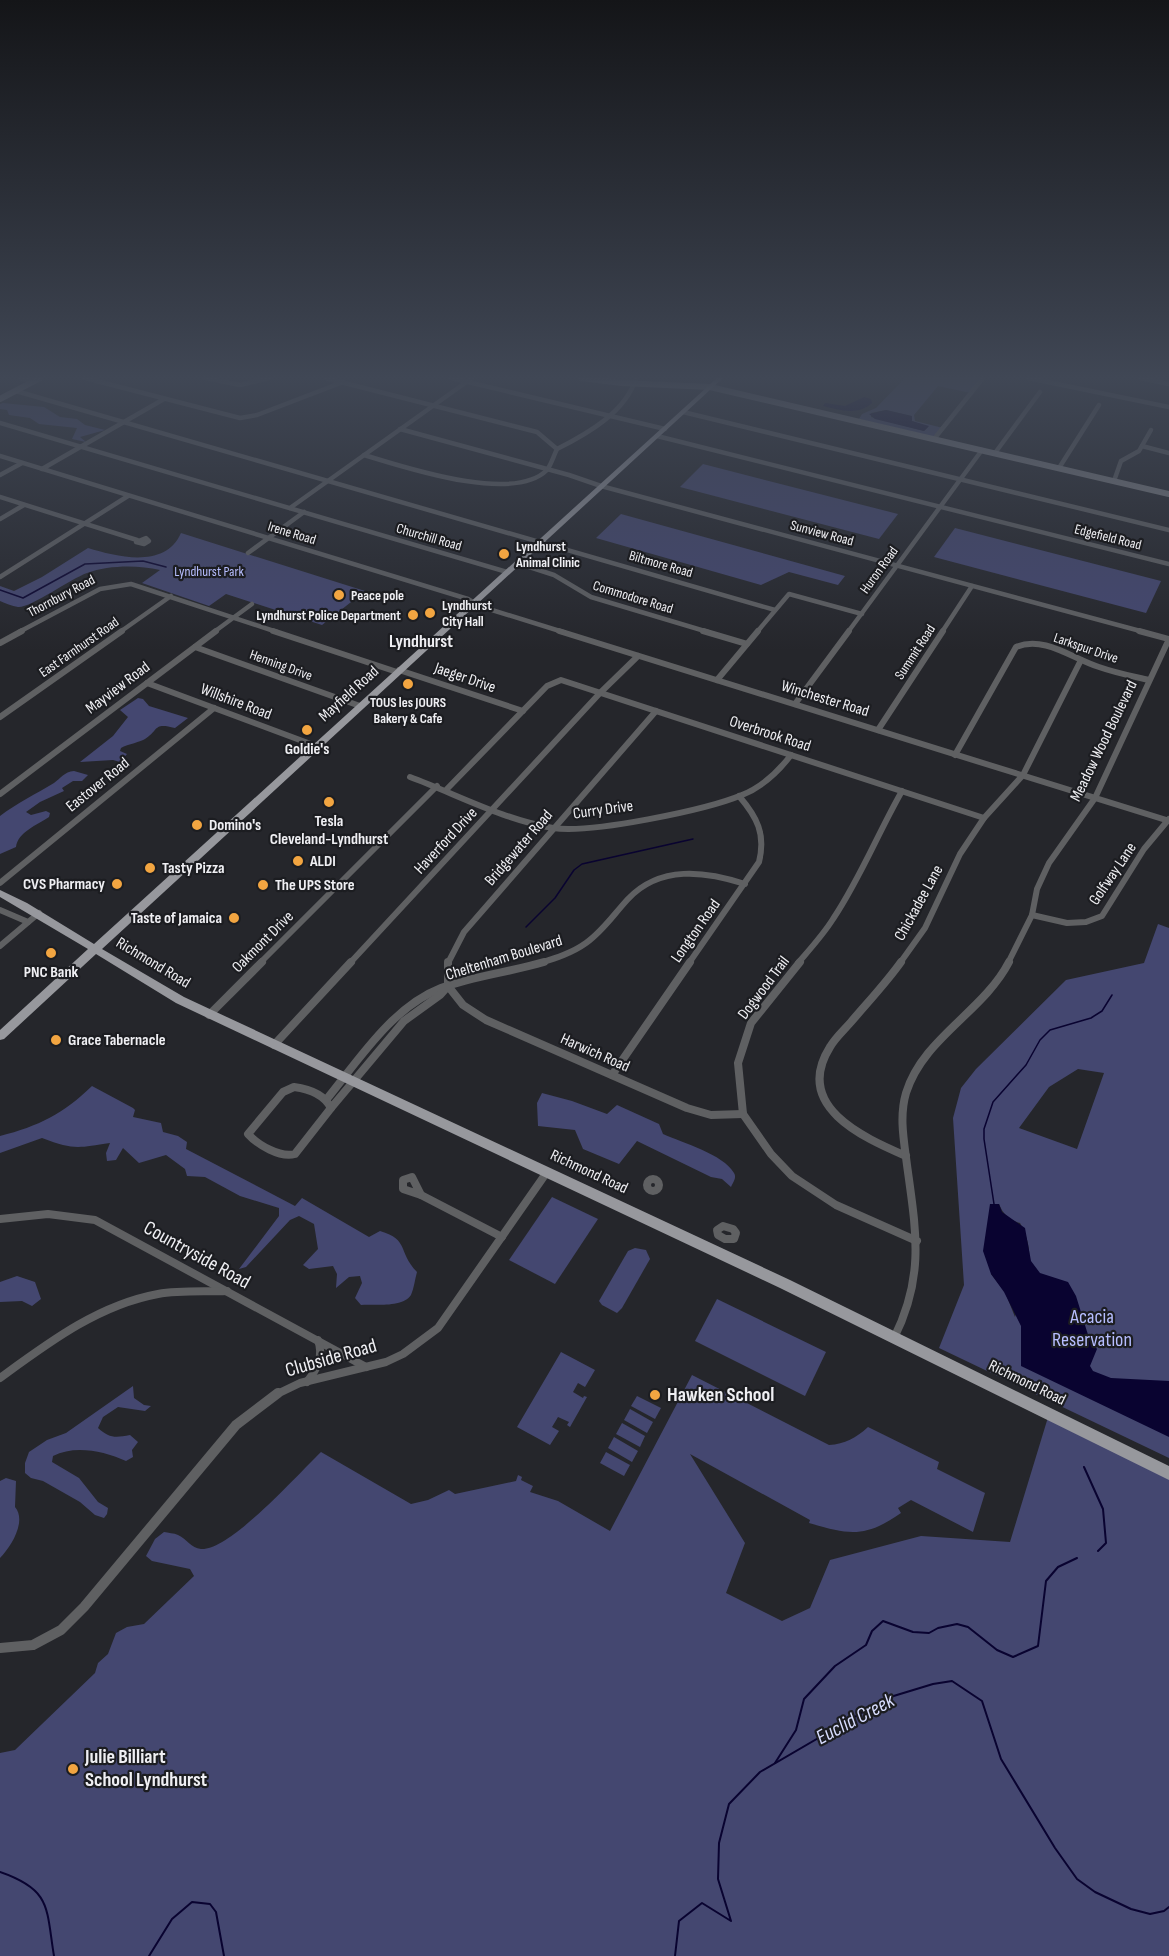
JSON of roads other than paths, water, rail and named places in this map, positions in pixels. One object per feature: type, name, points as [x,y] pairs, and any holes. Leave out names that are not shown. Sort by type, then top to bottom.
[{"type":"main road","name":"Mayfield Road","points":[[0,1036],[620,469]]},
{"type":"main road","points":[[1064,469],[1169,494]]},
{"type":"main road","name":"Richmond Road","points":[[0,893],[39,913],[154,986],[209,1015],[717,1252],[1169,1473]]},
{"type":"street","name":"Irene Road","points":[[43,469],[473,602]]},
{"type":"street","name":"Churchill Road","points":[[157,469],[507,572]]},
{"type":"street","name":"Biltmore Road","points":[[287,469],[775,610]]},
{"type":"street","points":[[290,508],[344,469]]},
{"type":"street","points":[[418,469],[474,484],[508,484],[532,477],[547,469]]},
{"type":"street","name":"Sunview Road","points":[[549,469],[601,486],[1169,639]]},
{"type":"street","name":"Edgefield Road","points":[[789,469],[1169,564]]},
{"type":"street","points":[[921,469],[1169,530]]},
{"type":"street","name":"Huron Road","points":[[795,704],[968,469]]},
{"type":"street","points":[[1114,481],[1118,469]]},
{"type":"street","points":[[0,577],[128,495]]},
{"type":"street","points":[[0,497],[137,540]]},
{"type":"street","points":[[0,519],[24,505]]},
{"type":"street","points":[[248,553],[304,512]]},
{"type":"street","name":"Commodore Road","points":[[517,563],[554,575],[591,597],[747,644]]},
{"type":"street","name":"Thornbury Road","points":[[0,643],[103,586],[131,584],[233,618]]},
{"type":"street","name":"Summit Road","points":[[878,730],[972,586]]},
{"type":"street","points":[[717,680],[789,594],[862,614]]},
{"type":"street","name":"East Farnhurst Road","points":[[0,717],[171,596]]},
{"type":"street","name":"Winchester Road","points":[[473,602],[638,656],[1168,820]]},
{"type":"street","name":"Mayview Road","points":[[0,794],[252,603]]},
{"type":"street","name":"Jaeger Drive","points":[[233,618],[523,711]]},
{"type":"street","name":"Meadow Wood Boulevard","points":[[894,1338],[907,1312],[912,1291],[917,1241],[901,1121],[906,1093],[918,1066],[979,1004],[1004,971],[1032,915],[1037,889],[1049,863],[1095,798],[1149,680],[1167,651],[1169,639]]},
{"type":"street","name":"Larkspur Drive","points":[[955,754],[1016,647],[1024,644],[1043,645],[1081,660],[1149,680]]},
{"type":"street","name":"Henning Drive","points":[[195,647],[360,706]]},
{"type":"street","name":"Haverford Drive","points":[[274,1045],[600,693],[638,656]]},
{"type":"street","name":"Chickadee Lane","points":[[906,1156],[866,1139],[849,1128],[832,1111],[822,1092],[821,1066],[830,1046],[900,964],[925,928],[960,854],[984,818],[1023,776],[1081,660]]},
{"type":"street","name":"Overbrook Road","points":[[523,711],[547,686],[561,680],[984,818]]},
{"type":"street","name":"Willshire Road","points":[[147,683],[316,746]]},
{"type":"street","name":"Eastover Road","points":[[0,883],[214,708]]},
{"type":"street","points":[[447,789],[523,711]]},
{"type":"street","name":"Bridgewater Road","points":[[448,986],[448,960],[457,942],[656,711]]},
{"type":"street","name":"Curry Drive","points":[[410,777],[555,828],[590,828],[694,808],[739,796],[769,779],[791,755]]},
{"type":"street","name":"Oakmont Drive","points":[[209,1015],[437,786]]},
{"type":"street","name":"Dogwood Trail","points":[[903,791],[884,822],[861,872],[833,920],[751,1023],[738,1063],[743,1114],[771,1155],[792,1176],[836,1205],[917,1241]]},
{"type":"street","name":"Longton Road","points":[[612,1075],[759,862],[764,846],[762,830],[756,816],[739,796]]},
{"type":"street","name":"Golfway Lane","points":[[1032,915],[1067,923],[1086,922],[1102,916],[1144,849],[1168,820]]},
{"type":"street","name":"Cheltenham Boulevard","points":[[328,1104],[300,1087],[290,1088],[283,1092],[250,1130],[249,1136],[255,1142],[281,1155],[291,1156],[327,1116],[328,1104],[404,1021],[420,1007],[440,995],[448,986],[567,954],[608,926],[631,895],[653,880],[691,872],[711,874],[745,884]]},
{"type":"street","points":[[0,910],[27,922]]},
{"type":"street","points":[[0,946],[39,913]]},
{"type":"street","name":"Harwich Road","points":[[448,986],[463,1005],[486,1020],[696,1112],[711,1115],[743,1114]]},
{"type":"street","name":"Clubside Road","points":[[0,1648],[33,1645],[61,1630],[84,1607],[236,1425],[276,1394],[307,1382],[387,1362],[403,1354],[438,1328],[547,1172]]},
{"type":"street","points":[[421,1195],[502,1237]]},
{"type":"street","name":"Countryside Road","points":[[0,1219],[36,1214],[66,1215],[95,1220],[366,1367]]},
{"type":"street","points":[[717,1252],[725,1239]]},
{"type":"street","points":[[0,1378],[60,1336],[107,1310],[159,1293],[228,1291]]},
{"type":"street","points":[[307,1382],[321,1360],[318,1340]]},
{"type":"waterway","points":[[0,590],[23,598],[85,564],[143,561],[166,567]]},
{"type":"waterway","points":[[526,927],[555,898],[574,870],[582,864],[693,839]]},
{"type":"waterway","points":[[994,1204],[984,1139],[984,1129],[993,1102],[1026,1065],[1040,1040],[1050,1030],[1091,1018],[1102,1011],[1112,995]]},
{"type":"waterway","points":[[1084,1467],[1103,1509],[1106,1543],[1098,1551]]},
{"type":"waterway","points":[[775,1763],[796,1730],[804,1699],[835,1666],[866,1645],[872,1631],[883,1621],[913,1632],[929,1633],[938,1628],[957,1624],[968,1627],[997,1650],[1013,1657],[1038,1646],[1046,1581],[1058,1567],[1077,1558]]},
{"type":"waterway","name":"Euclid Creek","points":[[675,1956],[679,1921],[702,1903],[731,1921],[718,1879],[719,1843],[729,1804],[760,1772],[887,1698],[933,1684],[952,1681],[982,1701],[1001,1759],[1055,1848],[1077,1879],[1095,1892],[1131,1909],[1150,1914],[1164,1911],[1169,1907]]},
{"type":"waterway","name":"Euclid Creek","points":[[0,1872],[29,1886],[44,1903],[54,1956]]},
{"type":"waterway","name":"Euclid Creek","points":[[149,1956],[172,1919],[192,1902],[210,1904],[216,1912],[224,1956]]},
{"type":"place","name":"Lyndhurst Animal Clinic","points":[[504,554]]},
{"type":"place","name":"Peace pole","points":[[339,595]]},
{"type":"place","name":"Lyndhurst City Hall","points":[[430,613]]},
{"type":"place","name":"Lyndhurst Police Department","points":[[413,615]]},
{"type":"place","name":"TOUS les JOURS Bakery & Cafe","points":[[408,684]]},
{"type":"place","name":"Goldie's","points":[[307,730]]},
{"type":"place","name":"Tesla Cleveland-Lyndhurst","points":[[329,802]]},
{"type":"place","name":"Domino's","points":[[197,825]]},
{"type":"place","name":"ALDI","points":[[298,861]]},
{"type":"place","name":"Tasty Pizza","points":[[150,868]]},
{"type":"place","name":"CVS Pharmacy","points":[[117,884]]},
{"type":"place","name":"The UPS Store","points":[[263,885]]},
{"type":"place","name":"Taste of Jamaica","points":[[234,918]]},
{"type":"place","name":"PNC Bank","points":[[51,953]]},
{"type":"place","name":"Grace Tabernacle","points":[[56,1040]]},
{"type":"place","name":"Hawken School","points":[[655,1395]]},
{"type":"place","name":"Julie Billiart School Lyndhurst","points":[[73,1769]]},
{"type":"district","name":"Lyndhurst","points":[[421,641]]},
{"type":"park label","name":"Lyndhurst Park","points":[[209,571]]},
{"type":"park label","name":"Acacia Reservation","points":[[1092,1328]]}]
